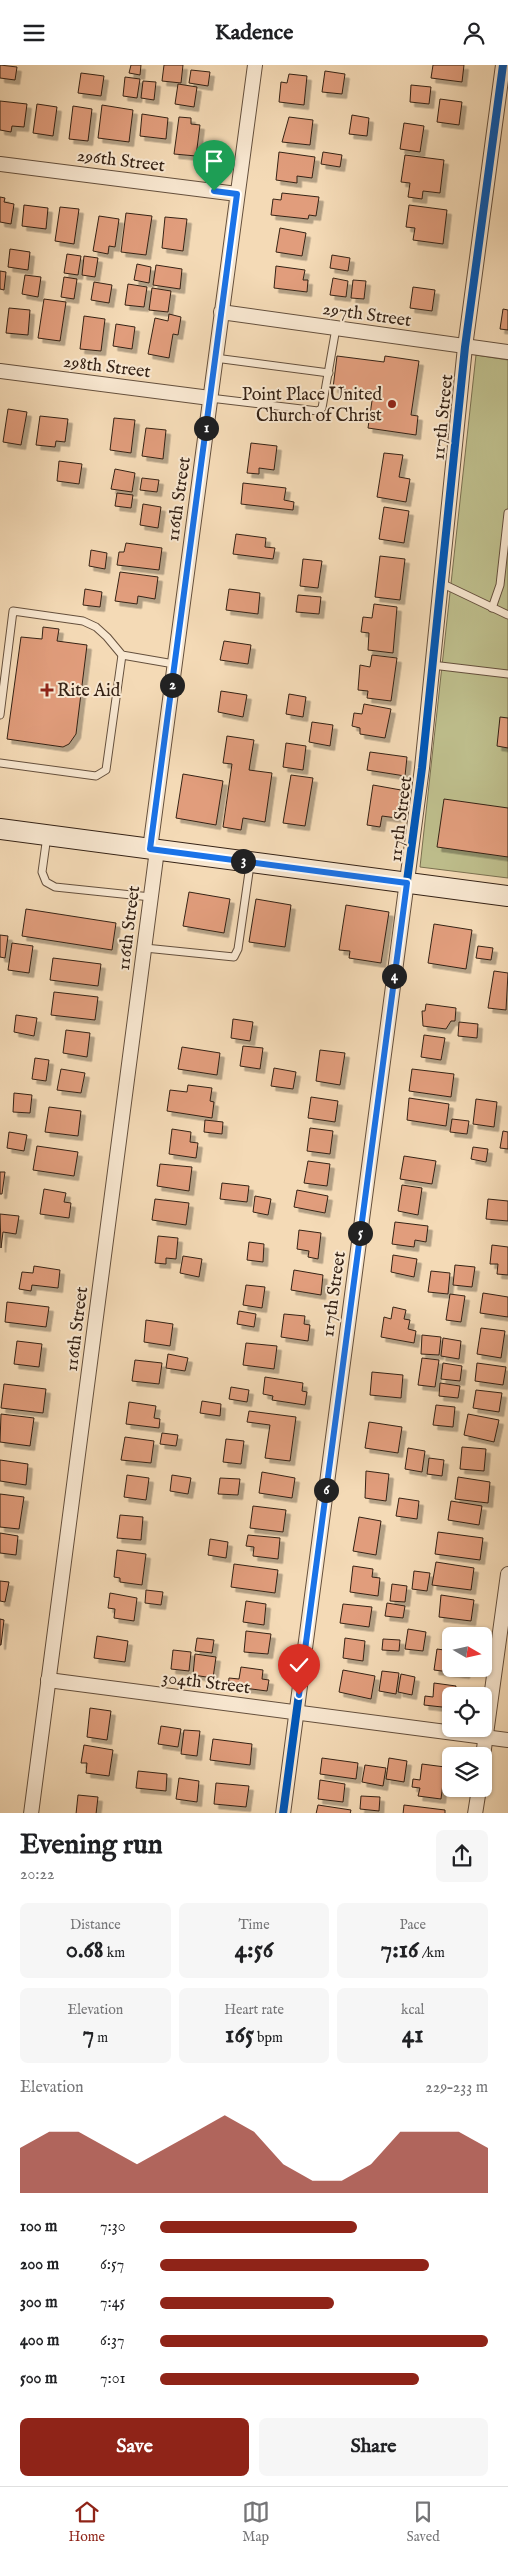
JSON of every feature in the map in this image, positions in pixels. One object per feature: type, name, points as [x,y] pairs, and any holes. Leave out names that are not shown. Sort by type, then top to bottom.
[{"type":"main road","points":[[0,829],[508,896]]},
{"type":"street","name":"116th Street","points":[[31,1813],[151,897],[154,849],[174,664],[254,65]]},
{"type":"street","name":"117th Street","points":[[283,1813],[407,883],[465,347],[503,65]]},
{"type":"street","name":"296th Street","points":[[0,164],[237,194]]},
{"type":"street","name":"297th Street","points":[[221,312],[508,352]]},
{"type":"street","name":"298th Street","points":[[0,371],[210,397]]},
{"type":"street","points":[[492,1693],[508,1574]]},
{"type":"street","name":"304th Street","points":[[48,1681],[442,1731]]},
{"type":"street","name":"304th Street","points":[[486,1737],[508,1740]]},
{"type":"street","points":[[484,1747],[486,1737]]},
{"type":"street","points":[[475,1813],[478,1797]]},
{"type":"lane","points":[[210,397],[318,411],[322,408],[336,328]]},
{"type":"lane","points":[[215,358],[329,373]]},
{"type":"lane","points":[[492,608],[500,585],[508,513]]},
{"type":"lane","points":[[440,583],[508,615]]},
{"type":"lane","points":[[0,715],[12,611],[83,621],[96,627],[122,655],[174,664]]},
{"type":"lane","points":[[0,763],[96,777],[106,770],[122,655]]},
{"type":"lane","points":[[432,665],[508,674]]},
{"type":"lane","points":[[47,836],[42,872],[46,882],[55,887],[151,897]]},
{"type":"lane","points":[[144,948],[234,957],[238,949],[250,862]]},
{"type":"green space","points":[[476,355],[508,360],[508,878],[420,867]]},
{"type":"building","points":[[0,65],[17,67],[15,80],[0,78]]},
{"type":"building","points":[[131,65],[141,65],[140,75],[129,73]]},
{"type":"building","points":[[164,65],[183,65],[181,83],[162,81]]},
{"type":"building","points":[[433,65],[464,65],[462,82],[431,78]]},
{"type":"building","points":[[191,70],[210,72],[208,86],[189,83]]},
{"type":"building","points":[[325,71],[345,74],[342,94],[322,92]]},
{"type":"building","points":[[81,73],[104,76],[101,96],[78,93]]},
{"type":"building","points":[[289,74],[307,76],[304,105],[279,102],[281,82],[287,83]]},
{"type":"building","points":[[125,77],[140,79],[137,98],[123,96]]},
{"type":"building","points":[[143,81],[156,82],[154,100],[141,98]]},
{"type":"building","points":[[178,84],[197,87],[194,107],[175,104]]},
{"type":"building","points":[[411,85],[431,87],[429,104],[410,102]]},
{"type":"building","points":[[440,99],[462,102],[459,125],[437,122]]},
{"type":"building","points":[[0,101],[27,104],[24,127],[12,126],[11,132],[0,130]]},
{"type":"building","points":[[37,104],[57,107],[53,136],[33,133]]},
{"type":"building","points":[[102,105],[133,110],[129,142],[98,138]]},
{"type":"building","points":[[73,106],[92,109],[88,141],[69,139]]},
{"type":"building","points":[[142,114],[168,118],[166,139],[140,136]]},
{"type":"building","points":[[352,115],[369,118],[367,136],[349,134]]},
{"type":"building","points":[[179,117],[191,118],[191,124],[200,125],[196,156],[174,154]]},
{"type":"building","points":[[289,117],[313,120],[310,145],[282,142]]},
{"type":"building","points":[[404,123],[424,126],[420,152],[400,149]]},
{"type":"building","points":[[279,152],[315,157],[312,178],[297,176],[297,183],[276,180]]},
{"type":"building","points":[[323,152],[342,155],[340,167],[321,164]]},
{"type":"building","points":[[405,155],[444,160],[440,193],[423,191],[422,199],[408,197],[410,183],[401,182]]},
{"type":"building","points":[[282,193],[319,197],[316,216],[309,215],[308,219],[271,215],[273,199],[281,200]]},
{"type":"building","points":[[0,197],[5,198],[4,202],[14,204],[11,224],[0,222]]},
{"type":"building","points":[[24,205],[48,208],[46,229],[22,226]]},
{"type":"building","points":[[409,205],[447,210],[443,244],[413,240],[415,228],[406,227]]},
{"type":"building","points":[[60,207],[79,209],[74,244],[55,241]]},
{"type":"building","points":[[126,213],[152,216],[146,255],[121,252]]},
{"type":"building","points":[[99,216],[119,219],[115,247],[109,246],[108,254],[93,251]]},
{"type":"building","points":[[165,217],[187,219],[183,251],[162,248]]},
{"type":"building","points":[[280,228],[306,233],[302,256],[276,252]]},
{"type":"building","points":[[10,249],[30,252],[28,270],[8,267]]},
{"type":"building","points":[[67,254],[81,256],[78,275],[64,273]]},
{"type":"building","points":[[332,255],[350,258],[348,271],[330,268]]},
{"type":"building","points":[[84,256],[98,258],[95,277],[82,275]]},
{"type":"building","points":[[137,264],[151,267],[149,283],[134,280]]},
{"type":"building","points":[[156,265],[182,269],[180,289],[153,285]]},
{"type":"building","points":[[276,266],[305,270],[303,280],[308,280],[307,292],[274,288]]},
{"type":"building","points":[[0,271],[6,272],[4,290],[0,289]]},
{"type":"building","points":[[25,275],[41,277],[38,297],[22,294]]},
{"type":"building","points":[[64,277],[77,279],[74,299],[61,297]]},
{"type":"building","points":[[333,278],[348,281],[346,297],[330,295]]},
{"type":"building","points":[[353,280],[366,281],[364,299],[351,298]]},
{"type":"building","points":[[94,282],[112,285],[109,303],[91,300]]},
{"type":"building","points":[[128,284],[147,287],[144,307],[125,305]]},
{"type":"building","points":[[413,287],[435,290],[432,311],[410,308]]},
{"type":"building","points":[[152,288],[171,291],[168,312],[149,310]]},
{"type":"building","points":[[44,299],[66,302],[60,341],[38,338]]},
{"type":"building","points":[[9,308],[30,310],[28,335],[6,333]]},
{"type":"building","points":[[503,309],[508,310],[508,330],[500,329]]},
{"type":"building","points":[[169,314],[181,317],[178,335],[173,334],[169,358],[148,354],[155,318],[168,321]]},
{"type":"building","points":[[84,316],[105,319],[101,351],[80,349]]},
{"type":"building","points":[[116,324],[135,327],[132,349],[113,346]]},
{"type":"building","name":"Point Place United Church of Christ","points":[[337,356],[384,362],[385,356],[419,361],[411,415],[418,416],[416,435],[368,428],[373,394],[333,388]]},
{"type":"building","points":[[8,409],[27,412],[21,445],[3,442]]},
{"type":"building","points":[[40,416],[68,419],[65,442],[56,441],[55,447],[36,445]]},
{"type":"building","points":[[114,418],[135,420],[131,453],[110,450]]},
{"type":"building","points":[[146,428],[166,430],[163,459],[142,456]]},
{"type":"building","points":[[251,443],[277,446],[274,470],[259,468],[259,474],[247,473]]},
{"type":"building","points":[[384,453],[403,455],[399,477],[410,479],[406,502],[377,497]]},
{"type":"building","points":[[59,461],[82,464],[79,484],[57,481]]},
{"type":"building","points":[[115,469],[135,473],[132,492],[111,489]]},
{"type":"building","points":[[142,478],[159,480],[157,492],[140,490]]},
{"type":"building","points":[[243,483],[286,488],[284,500],[294,502],[293,510],[241,504]]},
{"type":"building","points":[[117,493],[133,495],[131,508],[115,506]]},
{"type":"building","points":[[143,504],[161,507],[158,528],[140,525]]},
{"type":"building","points":[[384,507],[409,511],[404,543],[379,539]]},
{"type":"building","points":[[236,534],[266,538],[265,547],[275,548],[273,559],[233,554]]},
{"type":"building","points":[[126,543],[162,548],[159,570],[117,565],[119,552],[124,552]]},
{"type":"building","points":[[91,550],[107,553],[105,569],[89,566]]},
{"type":"building","points":[[380,556],[405,559],[400,600],[375,597]]},
{"type":"building","points":[[303,559],[322,561],[318,588],[300,586]]},
{"type":"building","points":[[120,572],[158,577],[155,599],[138,596],[137,604],[115,601]]},
{"type":"building","points":[[85,589],[102,592],[100,607],[83,605]]},
{"type":"building","points":[[229,589],[260,593],[258,614],[226,610]]},
{"type":"building","points":[[298,595],[321,597],[319,614],[296,612]]},
{"type":"building","points":[[374,604],[397,607],[393,653],[368,650],[369,633],[361,632],[363,617],[372,618]]},
{"type":"building","name":"Rite Aid","points":[[43,627],[59,629],[57,641],[87,645],[76,734],[69,744],[63,747],[7,739],[21,637],[42,639]]},
{"type":"building","points":[[224,641],[251,645],[248,664],[220,660]]},
{"type":"building","points":[[372,655],[397,658],[391,701],[367,698],[368,691],[358,690],[360,665],[370,667]]},
{"type":"building","points":[[221,691],[247,695],[243,717],[218,712]]},
{"type":"building","points":[[289,694],[306,697],[303,717],[286,714]]},
{"type":"building","points":[[364,704],[391,709],[385,738],[360,734],[360,728],[352,726],[354,713],[362,714]]},
{"type":"building","points":[[500,717],[508,718],[508,748],[497,746]]},
{"type":"building","points":[[312,722],[333,725],[330,746],[309,742]]},
{"type":"building","points":[[227,736],[254,740],[249,770],[272,773],[265,822],[243,818],[241,830],[223,827],[232,764],[223,763]]},
{"type":"building","points":[[286,743],[306,746],[303,770],[283,767]]},
{"type":"building","points":[[370,752],[407,757],[405,776],[367,770]]},
{"type":"building","points":[[183,774],[223,781],[216,825],[176,818]]},
{"type":"building","points":[[291,775],[313,778],[305,826],[283,823]]},
{"type":"building","points":[[373,785],[401,790],[397,818],[382,816],[380,827],[367,825]]},
{"type":"building","points":[[444,799],[508,808],[508,857],[437,847]]},
{"type":"building","points":[[189,892],[230,899],[224,933],[183,926]]},
{"type":"building","points":[[256,899],[291,905],[285,947],[249,942]]},
{"type":"building","points":[[346,905],[389,912],[381,963],[349,958],[350,951],[339,950]]},
{"type":"building","points":[[26,909],[116,923],[112,950],[22,936]]},
{"type":"building","points":[[434,924],[472,930],[466,969],[428,963]]},
{"type":"building","points":[[0,935],[8,936],[5,958],[0,957]]},
{"type":"building","points":[[12,943],[33,946],[29,973],[8,970]]},
{"type":"building","points":[[478,946],[493,948],[491,960],[476,958]]},
{"type":"building","points":[[53,958],[101,964],[98,986],[50,980]]},
{"type":"building","points":[[494,971],[508,973],[506,1010],[488,1008]]},
{"type":"building","points":[[54,992],[98,997],[95,1020],[51,1015]]},
{"type":"building","points":[[426,1004],[456,1008],[455,1021],[451,1021],[446,1029],[423,1026],[422,1011],[425,1011]]},
{"type":"building","points":[[16,1015],[37,1018],[34,1036],[14,1032]]},
{"type":"building","points":[[233,1019],[253,1022],[250,1041],[231,1038]]},
{"type":"building","points":[[459,1022],[478,1024],[477,1038],[458,1036]]},
{"type":"building","points":[[66,1030],[90,1033],[87,1057],[63,1053]]},
{"type":"building","points":[[424,1035],[445,1038],[441,1060],[421,1057]]},
{"type":"building","points":[[243,1046],[263,1048],[260,1069],[240,1066]]},
{"type":"building","points":[[182,1047],[220,1053],[217,1075],[178,1069]]},
{"type":"building","points":[[320,1050],[345,1053],[340,1085],[316,1081]]},
{"type":"building","points":[[35,1058],[49,1060],[46,1081],[32,1079]]},
{"type":"building","points":[[274,1068],[296,1072],[293,1089],[271,1086]]},
{"type":"building","points":[[61,1069],[85,1073],[81,1093],[57,1090]]},
{"type":"building","points":[[412,1069],[454,1074],[451,1097],[409,1091]]},
{"type":"building","points":[[188,1085],[212,1088],[210,1101],[214,1102],[212,1118],[167,1111],[170,1090],[187,1092]]},
{"type":"building","points":[[14,1093],[32,1095],[30,1113],[13,1112]]},
{"type":"building","points":[[311,1097],[338,1101],[335,1122],[308,1118]]},
{"type":"building","points":[[409,1098],[449,1104],[446,1126],[407,1120]]},
{"type":"building","points":[[476,1099],[497,1102],[494,1127],[473,1124]]},
{"type":"building","points":[[49,1107],[81,1111],[78,1136],[45,1132]]},
{"type":"building","points":[[452,1119],[469,1121],[467,1134],[450,1132]]},
{"type":"building","points":[[205,1120],[223,1122],[222,1134],[204,1132]]},
{"type":"building","points":[[310,1128],[333,1131],[330,1154],[307,1151]]},
{"type":"building","points":[[172,1129],[191,1132],[190,1142],[198,1143],[196,1158],[169,1154]]},
{"type":"building","points":[[503,1131],[508,1132],[508,1149],[500,1148]]},
{"type":"building","points":[[9,1132],[27,1135],[24,1151],[7,1148]]},
{"type":"building","points":[[37,1146],[78,1152],[74,1176],[33,1170]]},
{"type":"building","points":[[473,1147],[488,1149],[486,1162],[471,1159]]},
{"type":"building","points":[[404,1156],[436,1161],[432,1184],[400,1179]]},
{"type":"building","points":[[308,1161],[330,1164],[327,1186],[304,1183]]},
{"type":"building","points":[[160,1164],[192,1167],[189,1191],[157,1186]]},
{"type":"building","points":[[0,1172],[5,1172],[2,1194],[0,1194]]},
{"type":"building","points":[[222,1183],[249,1186],[247,1202],[220,1199]]},
{"type":"building","points":[[402,1185],[422,1188],[418,1215],[398,1211]]},
{"type":"building","points":[[44,1189],[66,1193],[64,1202],[71,1203],[69,1218],[40,1214]]},
{"type":"building","points":[[297,1190],[328,1196],[325,1213],[294,1207]]},
{"type":"building","points":[[255,1196],[271,1199],[268,1215],[253,1212]]},
{"type":"building","points":[[155,1199],[189,1203],[186,1225],[152,1220]]},
{"type":"building","points":[[488,1199],[508,1201],[508,1221],[486,1219]]},
{"type":"building","points":[[0,1214],[19,1216],[16,1234],[3,1232],[1,1248]]},
{"type":"building","points":[[395,1222],[428,1226],[426,1242],[415,1240],[414,1247],[392,1244]]},
{"type":"building","points":[[299,1230],[321,1233],[318,1259],[308,1257],[309,1251],[297,1249]]},
{"type":"building","points":[[158,1236],[178,1238],[176,1259],[166,1258],[166,1264],[155,1263]]},
{"type":"building","points":[[249,1242],[264,1244],[263,1262],[247,1260]]},
{"type":"building","points":[[492,1245],[508,1247],[508,1275],[497,1274],[498,1264],[490,1264]]},
{"type":"building","points":[[393,1255],[417,1259],[414,1277],[391,1272]]},
{"type":"building","points":[[183,1256],[202,1259],[199,1277],[180,1273]]},
{"type":"building","points":[[455,1265],[475,1267],[472,1287],[453,1285]]},
{"type":"building","points":[[34,1266],[60,1270],[58,1288],[32,1285],[31,1291],[19,1289],[22,1272],[33,1273]]},
{"type":"building","points":[[294,1270],[323,1275],[321,1295],[291,1290]]},
{"type":"building","points":[[431,1271],[450,1273],[448,1294],[428,1292]]},
{"type":"building","points":[[246,1285],[265,1287],[262,1308],[243,1305]]},
{"type":"building","points":[[483,1293],[508,1297],[508,1317],[480,1313]]},
{"type":"building","points":[[450,1294],[465,1296],[461,1322],[446,1320]]},
{"type":"building","points":[[7,1302],[49,1307],[46,1327],[5,1322]]},
{"type":"building","points":[[393,1307],[406,1310],[404,1319],[410,1320],[408,1329],[416,1331],[414,1343],[381,1337],[384,1317],[391,1319]]},
{"type":"building","points":[[239,1311],[256,1314],[254,1327],[237,1324]]},
{"type":"building","points":[[284,1314],[305,1316],[304,1324],[310,1325],[308,1341],[281,1337]]},
{"type":"building","points":[[146,1320],[173,1324],[170,1346],[144,1342]]},
{"type":"building","points":[[481,1328],[505,1331],[501,1358],[477,1354]]},
{"type":"building","points":[[422,1335],[441,1337],[439,1355],[421,1354]]},
{"type":"building","points":[[443,1338],[461,1341],[459,1359],[441,1356]]},
{"type":"building","points":[[17,1341],[42,1344],[39,1367],[14,1364]]},
{"type":"building","points":[[246,1343],[277,1346],[274,1369],[243,1365]]},
{"type":"building","points":[[168,1354],[188,1358],[185,1371],[166,1368]]},
{"type":"building","points":[[422,1358],[439,1360],[435,1387],[418,1385]]},
{"type":"building","points":[[135,1360],[162,1363],[159,1384],[132,1381]]},
{"type":"building","points":[[443,1363],[462,1366],[460,1381],[441,1379]]},
{"type":"building","points":[[477,1363],[506,1367],[503,1385],[475,1381]]},
{"type":"building","points":[[372,1372],[403,1375],[401,1398],[370,1395]]},
{"type":"building","points":[[265,1377],[303,1383],[302,1391],[307,1392],[305,1405],[272,1400],[273,1396],[263,1394]]},
{"type":"building","points":[[440,1383],[460,1386],[458,1398],[439,1396]]},
{"type":"building","points":[[4,1384],[46,1389],[43,1413],[1,1408]]},
{"type":"building","points":[[231,1387],[249,1390],[247,1402],[229,1399]]},
{"type":"building","points":[[476,1390],[502,1393],[499,1412],[473,1408]]},
{"type":"building","points":[[202,1401],[221,1404],[220,1416],[200,1413]]},
{"type":"building","points":[[129,1402],[156,1406],[154,1418],[160,1419],[159,1428],[126,1424]]},
{"type":"building","points":[[436,1405],[455,1407],[453,1427],[433,1425]]},
{"type":"building","points":[[249,1411],[296,1417],[290,1461],[265,1458],[270,1425],[247,1422]]},
{"type":"building","points":[[1,1414],[34,1418],[30,1446],[0,1442]]},
{"type":"building","points":[[468,1414],[499,1420],[494,1442],[464,1435]]},
{"type":"building","points":[[369,1422],[402,1427],[398,1453],[365,1448]]},
{"type":"building","points":[[162,1433],[178,1435],[176,1446],[160,1444]]},
{"type":"building","points":[[125,1437],[154,1441],[151,1463],[121,1460]]},
{"type":"building","points":[[226,1439],[244,1441],[241,1464],[223,1462]]},
{"type":"building","points":[[462,1447],[486,1449],[484,1471],[460,1469]]},
{"type":"building","points":[[408,1448],[425,1451],[422,1472],[405,1469]]},
{"type":"building","points":[[429,1458],[444,1460],[442,1476],[427,1474]]},
{"type":"building","points":[[0,1460],[28,1464],[26,1485],[0,1481]]},
{"type":"building","points":[[366,1471],[389,1474],[386,1501],[365,1498]]},
{"type":"building","points":[[262,1472],[295,1478],[292,1498],[259,1493]]},
{"type":"building","points":[[127,1475],[149,1478],[146,1500],[124,1497]]},
{"type":"building","points":[[172,1475],[191,1478],[188,1494],[170,1491]]},
{"type":"building","points":[[458,1477],[490,1482],[488,1503],[455,1499]]},
{"type":"building","points":[[220,1478],[240,1479],[238,1495],[218,1494]]},
{"type":"building","points":[[0,1494],[24,1497],[19,1529],[0,1527]]},
{"type":"building","points":[[399,1498],[419,1501],[417,1519],[396,1516]]},
{"type":"building","points":[[451,1501],[482,1506],[479,1525],[448,1520]]},
{"type":"building","points":[[253,1506],[286,1510],[283,1532],[250,1528]]},
{"type":"building","points":[[120,1515],[143,1517],[141,1540],[117,1538]]},
{"type":"building","points":[[359,1517],[381,1521],[376,1555],[353,1551]]},
{"type":"building","points":[[438,1532],[483,1538],[480,1560],[435,1554]]},
{"type":"building","points":[[0,1533],[18,1536],[16,1555],[0,1553]]},
{"type":"building","points":[[248,1535],[280,1538],[278,1559],[253,1556],[254,1547],[246,1546]]},
{"type":"building","points":[[210,1539],[228,1542],[226,1558],[208,1555]]},
{"type":"building","points":[[117,1550],[146,1554],[142,1585],[120,1582],[120,1578],[114,1577]]},
{"type":"building","points":[[436,1562],[474,1568],[471,1590],[432,1585]]},
{"type":"building","points":[[234,1564],[278,1570],[275,1593],[231,1587]]},
{"type":"building","points":[[353,1566],[373,1569],[372,1577],[380,1578],[378,1596],[350,1592]]},
{"type":"building","points":[[414,1571],[430,1573],[427,1591],[412,1589]]},
{"type":"building","points":[[0,1581],[9,1582],[5,1602],[0,1601]]},
{"type":"building","points":[[392,1584],[407,1586],[405,1602],[390,1601]]},
{"type":"building","points":[[146,1590],[163,1592],[161,1605],[145,1603]]},
{"type":"building","points":[[110,1593],[137,1598],[134,1621],[114,1618],[115,1609],[108,1608]]},
{"type":"building","points":[[441,1595],[474,1600],[471,1621],[439,1617]]},
{"type":"building","points":[[246,1601],[266,1604],[264,1625],[243,1622]]},
{"type":"building","points":[[387,1603],[405,1606],[403,1618],[385,1616]]},
{"type":"building","points":[[343,1604],[372,1607],[369,1627],[340,1623]]},
{"type":"building","points":[[0,1619],[4,1620],[1,1645],[0,1645]]},
{"type":"building","points":[[408,1629],[426,1632],[423,1651],[405,1649]]},
{"type":"building","points":[[246,1631],[271,1634],[268,1654],[244,1652]]},
{"type":"building","points":[[97,1636],[128,1641],[125,1662],[94,1658]]},
{"type":"building","points":[[197,1638],[214,1640],[212,1653],[195,1651]]},
{"type":"building","points":[[345,1638],[365,1641],[363,1661],[343,1658]]},
{"type":"building","points":[[383,1639],[400,1640],[399,1651],[382,1650]]},
{"type":"building","points":[[437,1649],[442,1650],[442,1671],[434,1670]]},
{"type":"building","points":[[173,1650],[191,1652],[189,1671],[171,1669]]},
{"type":"building","points":[[195,1654],[216,1657],[213,1678],[193,1675]]},
{"type":"building","points":[[241,1667],[263,1670],[262,1679],[269,1680],[267,1691],[228,1686],[229,1678],[239,1679]]},
{"type":"building","points":[[343,1670],[375,1676],[371,1699],[339,1692]]},
{"type":"building","points":[[382,1671],[399,1673],[396,1694],[379,1691]]},
{"type":"building","points":[[401,1674],[415,1677],[412,1695],[398,1692]]},
{"type":"building","points":[[434,1683],[456,1686],[442,1687],[442,1707],[424,1705],[425,1696],[433,1697]]},
{"type":"building","points":[[90,1708],[111,1711],[107,1740],[87,1737]]},
{"type":"building","points":[[161,1726],[181,1729],[178,1747],[158,1744]]},
{"type":"building","points":[[184,1730],[200,1731],[197,1756],[181,1754]]},
{"type":"building","points":[[213,1739],[252,1744],[250,1765],[210,1760]]},
{"type":"building","points":[[84,1745],[113,1750],[109,1776],[86,1773],[87,1763],[81,1763]]},
{"type":"building","points":[[322,1758],[358,1763],[356,1779],[320,1774]]},
{"type":"building","points":[[389,1758],[407,1761],[404,1782],[386,1779]]},
{"type":"building","points":[[422,1764],[442,1767],[441,1799],[418,1796],[420,1788],[412,1787],[413,1779],[420,1780]]},
{"type":"building","points":[[365,1765],[386,1768],[383,1786],[362,1782]]},
{"type":"building","points":[[138,1771],[167,1774],[166,1791],[136,1788]]},
{"type":"building","points":[[179,1778],[199,1781],[197,1802],[176,1799]]},
{"type":"building","points":[[320,1780],[345,1784],[343,1802],[318,1799]]},
{"type":"building","points":[[216,1783],[249,1786],[246,1807],[214,1804]]},
{"type":"building","points":[[78,1795],[98,1797],[96,1813],[76,1813]]},
{"type":"building","points":[[361,1796],[380,1797],[379,1811],[360,1809]]},
{"type":"building","points":[[318,1805],[351,1810],[350,1813],[316,1813]]},
{"type":"building","points":[[404,1805],[445,1810],[445,1813],[403,1813]]},
{"type":"cycle path","points":[[283,1813],[422,768],[465,347],[503,65]]},
{"type":"place","name":"Point Place United Church of Christ","points":[[392,404]]},
{"type":"place","name":"Rite Aid","points":[[47,690]]},
{"type":"route","points":[[214,191],[237,194],[150,849],[407,883],[299,1695]]}]
